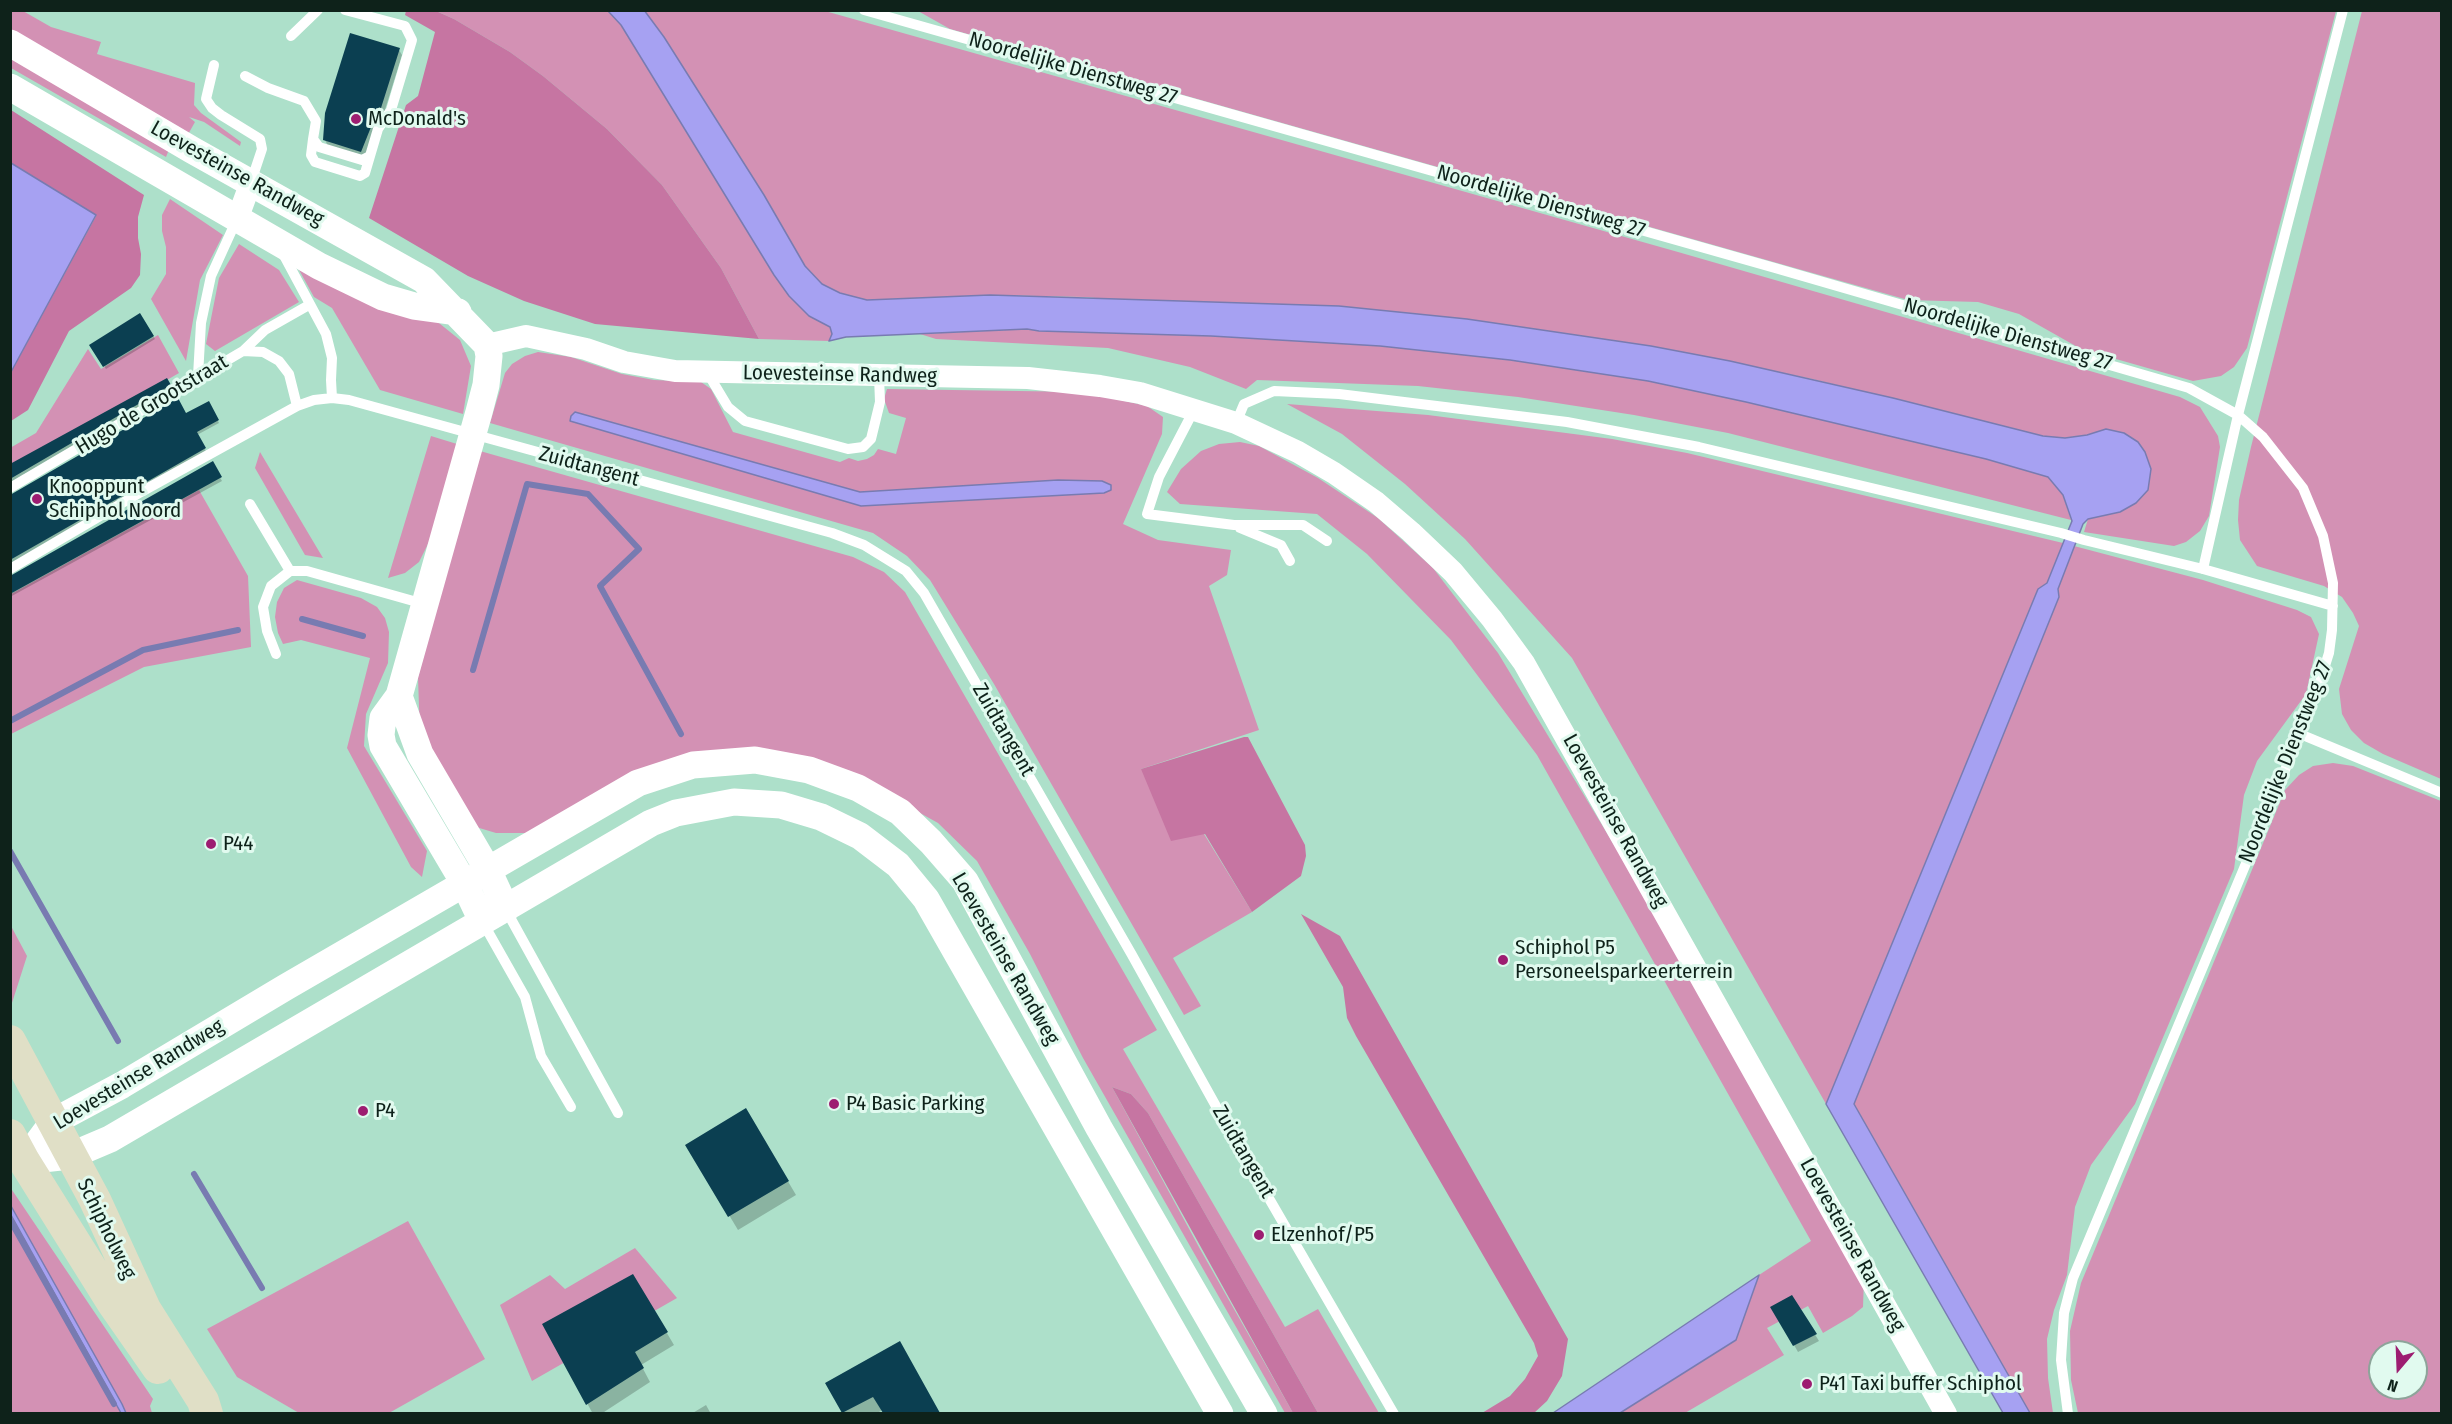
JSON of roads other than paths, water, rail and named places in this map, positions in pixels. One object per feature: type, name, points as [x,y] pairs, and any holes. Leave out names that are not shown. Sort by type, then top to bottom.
[{"type":"main road","name":"Schipholweg","points":[[10,1041],[95,1200],[145,1309],[203,1401],[207,1413]]},
{"type":"main road","name":"Schipholweg","points":[[17,1148],[112,1302],[190,1413]]},
{"type":"street","name":"Loevesteinse Randweg","points":[[10,44],[424,280],[458,312],[487,345],[526,336],[586,350],[624,362],[675,371],[1038,379],[1120,389],[1195,408],[1236,423],[1298,452],[1376,502],[1453,572],[1492,619],[1524,663],[1946,1413]]},
{"type":"street","name":"Loevesteinse Randweg","points":[[10,87],[276,239],[319,266],[383,297],[414,306],[458,312]]},
{"type":"street","points":[[238,217],[251,182]]},
{"type":"street","points":[[482,921],[464,883],[384,746],[381,735],[383,718],[399,696],[486,385],[489,356],[487,345]]},
{"type":"street","points":[[399,696],[420,754],[488,870],[506,909]]},
{"type":"street","name":"Loevesteinse Randweg","points":[[17,1148],[53,1122],[122,1085],[638,783],[693,765],[755,760],[809,770],[858,788],[900,812],[965,880],[1099,1128],[1264,1413]]},
{"type":"street","name":"Loevesteinse Randweg","points":[[17,1148],[70,1156],[110,1139],[651,823],[676,813],[705,806],[734,802],[781,805],[821,817],[860,836],[898,865],[926,899],[1220,1413]]},
{"type":"lane","points":[[291,36],[318,10]]},
{"type":"lane","points":[[245,76],[268,88],[304,101],[316,121],[311,155],[315,162],[360,176],[365,173],[378,129],[391,110],[412,40],[405,26],[345,10]]},
{"type":"lane","name":"Noordelijke Dienstweg 27","points":[[864,10],[1764,264],[2189,388],[2238,416],[2263,437],[2303,488],[2323,536],[2333,583],[2329,653],[2300,735],[2073,1278],[2064,1313],[2061,1360],[2068,1413]]},
{"type":"lane","points":[[2203,569],[2238,416],[2343,10]]},
{"type":"lane","points":[[214,65],[206,99],[221,115],[260,139],[262,149],[251,182]]},
{"type":"lane","points":[[314,139],[319,147],[362,160],[370,156]]},
{"type":"lane","points":[[198,376],[201,323],[211,276],[238,217]]},
{"type":"lane","points":[[276,239],[326,334],[332,358],[330,380],[332,398]]},
{"type":"lane","points":[[243,351],[265,330],[309,305]]},
{"type":"lane","name":"Hugo de Grootstraat","points":[[10,488],[243,351],[264,352],[279,361],[289,374],[297,406]]},
{"type":"lane","points":[[706,372],[728,407],[745,421],[848,449],[862,447],[871,439],[880,402],[879,375]]},
{"type":"lane","points":[[1236,423],[1244,404],[1274,391],[1339,394],[1556,420],[1699,447],[2061,532],[2333,606]]},
{"type":"lane","name":"Zuidtangent","points":[[297,406],[314,400],[332,398],[349,400],[832,533],[864,544],[906,571],[924,593],[1005,732],[1232,1135],[1394,1413]]},
{"type":"lane","points":[[10,569],[297,406]]},
{"type":"lane","points":[[1195,408],[1159,477],[1147,514],[1234,525],[1303,525],[1327,541]]},
{"type":"lane","points":[[250,504],[290,571]]},
{"type":"lane","points":[[1234,525],[1281,545],[1290,561]]},
{"type":"lane","points":[[276,654],[267,631],[263,607],[271,585],[290,571],[308,572],[424,604]]},
{"type":"lane","points":[[2300,735],[2442,793]]},
{"type":"lane","points":[[506,909],[618,1113]]},
{"type":"lane","points":[[482,921],[525,997],[541,1056],[571,1107]]},
{"type":"waterway","points":[[473,670],[527,484],[588,494],[639,549],[600,586],[681,734]]},
{"type":"waterway","points":[[302,619],[363,636]]},
{"type":"waterway","points":[[10,721],[143,650],[238,630]]},
{"type":"waterway","points":[[10,851],[118,1041]]},
{"type":"waterway","points":[[194,1174],[262,1288]]},
{"type":"waterway","points":[[10,1220],[114,1404]]},
{"type":"place","name":"McDonald's","points":[[356,119]]},
{"type":"place","name":"Knooppunt Schiphol Noord","points":[[37,499]]},
{"type":"place","name":"P44","points":[[211,844]]},
{"type":"place","name":"Schiphol P5 Personeelsparkeerterrein","points":[[1503,960]]},
{"type":"place","name":"P4 Basic Parking","points":[[834,1104]]},
{"type":"place","name":"P4","points":[[363,1111]]},
{"type":"place","name":"Elzenhof/P5","points":[[1259,1235]]},
{"type":"place","name":"P41 Taxi buffer Schiphol","points":[[1807,1384]]}]
